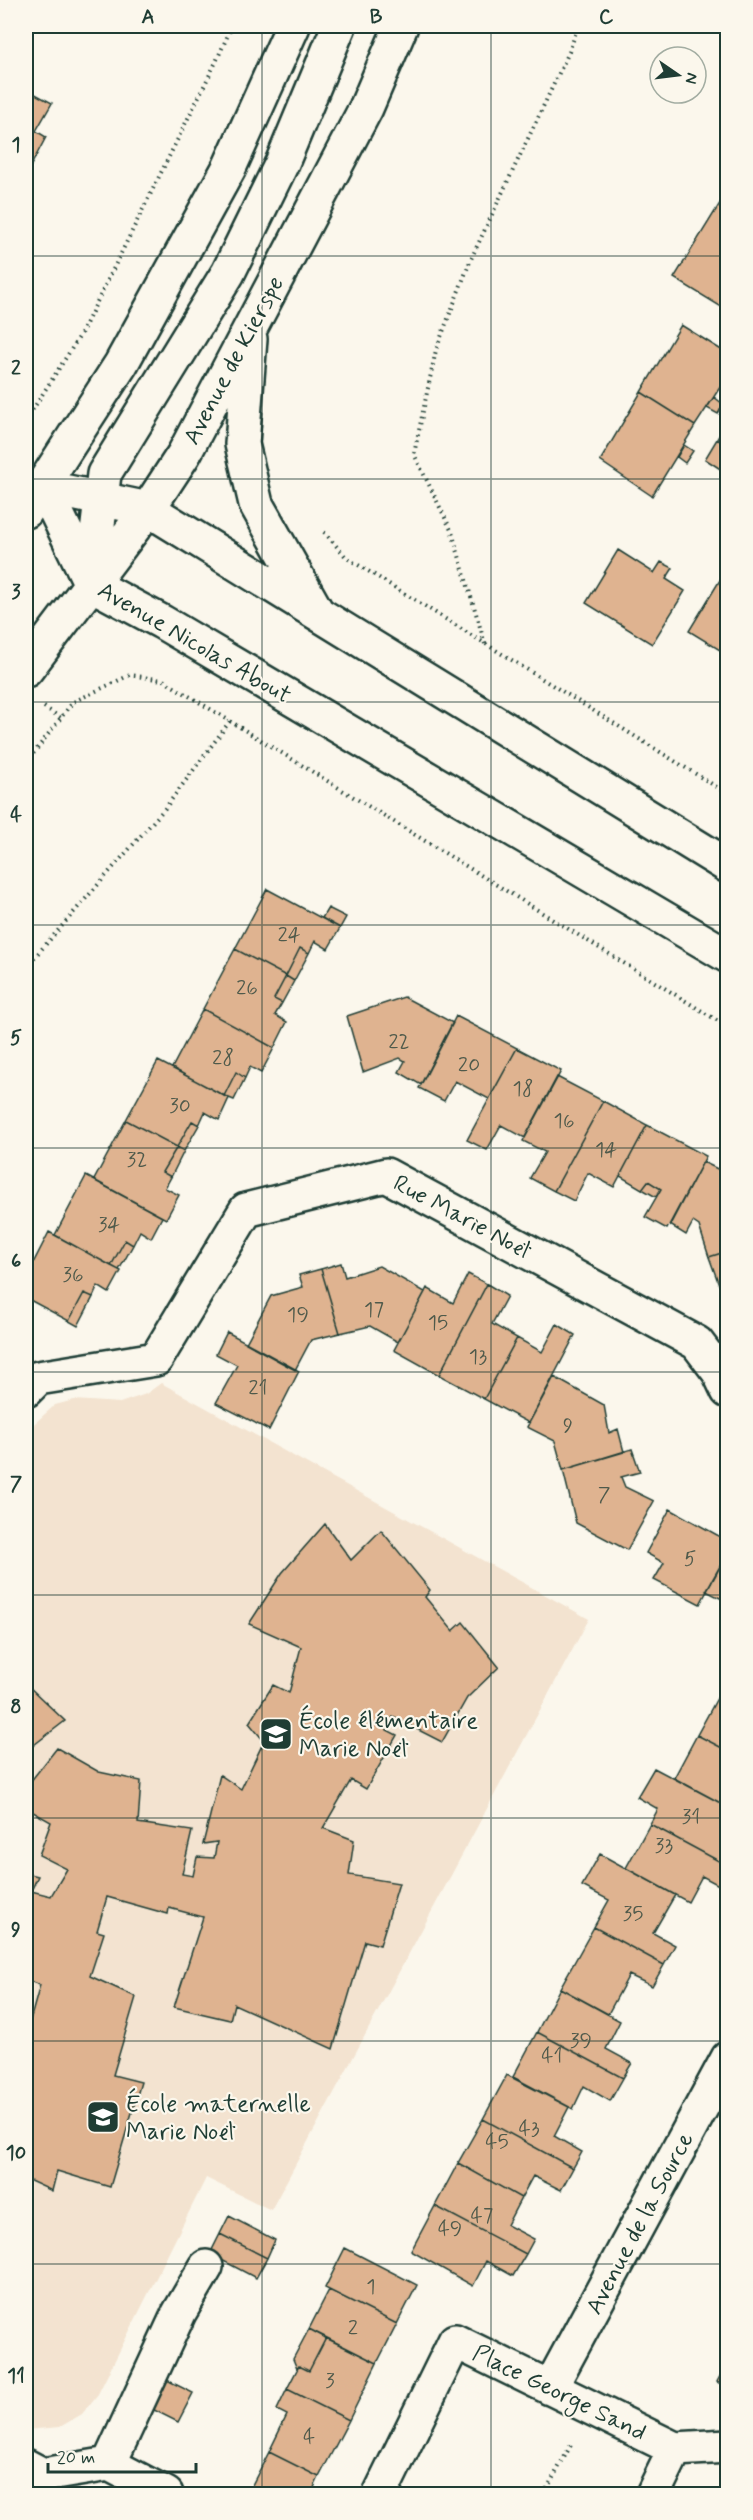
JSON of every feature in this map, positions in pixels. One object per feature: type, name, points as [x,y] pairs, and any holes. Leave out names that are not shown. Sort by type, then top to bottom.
[{"type":"main road","points":[[35,499],[121,363],[229,168],[293,26]]},
{"type":"main road","points":[[91,584],[104,474],[228,273],[282,163],[339,26]]},
{"type":"main road","name":"Avenue de Kierspe","points":[[26,670],[148,509],[184,454],[366,108],[401,26]]},
{"type":"main road","points":[[251,326],[242,444],[256,504],[318,613]]},
{"type":"main road","points":[[35,499],[100,499],[148,509],[728,866]]},
{"type":"main road","name":"Avenue Nicolas About","points":[[35,499],[91,584],[162,622],[728,956]]},
{"type":"main road","name":"Rue Marie Noël","points":[[26,1390],[38,1378],[156,1359],[246,1210],[386,1174],[697,1343],[719,1372],[728,1391]]},
{"type":"main road","name":"Avenue de la Source","points":[[550,2388],[728,2058]]},
{"type":"main road","points":[[109,2464],[179,2313],[207,2267]]},
{"type":"main road","name":"Place George Sand","points":[[380,2494],[454,2341],[675,2449],[653,2494]]},
{"type":"main road","points":[[675,2449],[728,2446]]},
{"type":"main road","points":[[26,2466],[43,2475],[109,2464],[166,2494]]},
{"type":"path","points":[[26,420],[81,334],[232,26]]},
{"type":"path","points":[[485,644],[452,532],[414,453],[436,350],[471,259],[569,52],[578,26]]},
{"type":"path","points":[[320,527],[347,558],[728,794]]},
{"type":"path","points":[[26,763],[73,702],[130,675],[163,680],[728,1027]]},
{"type":"path","points":[[26,967],[166,807],[230,721]]},
{"type":"shaded area","name":"École élémentaire Marie Noël","points":[[161,1383],[589,1619],[271,2210],[206,2178],[98,2394],[82,2414],[60,2427],[26,2430],[26,1431],[55,1405],[74,1400],[120,1403],[146,1394]]},
{"type":"building","points":[[26,89],[52,103],[36,131],[46,137],[26,175]]},
{"type":"building","points":[[722,200],[728,204],[728,311],[674,278]]},
{"type":"building","points":[[681,325],[728,354],[728,375],[695,426],[641,392]]},
{"type":"building","points":[[641,392],[695,426],[652,496],[600,461]]},
{"type":"building","points":[[714,397],[723,404],[718,414],[707,408]]},
{"type":"building","points":[[728,420],[728,446],[717,439]]},
{"type":"building","points":[[717,439],[728,446],[728,474],[705,459]]},
{"type":"building","points":[[684,445],[693,451],[685,463],[677,457]]},
{"type":"building","points":[[618,550],[654,573],[661,562],[673,568],[666,579],[685,591],[652,644],[586,603]]},
{"type":"building","points":[[723,575],[728,578],[728,655],[689,631]]},
{"type":"building","points":[[267,889],[340,928],[328,949],[315,941],[309,953],[300,948],[286,976],[235,949]]},
{"type":"building","points":[[328,908],[346,917],[340,928],[322,918]]},
{"type":"building","points":[[300,948],[309,953],[294,981],[286,976]]},
{"type":"building","points":[[235,949],[286,976],[274,999],[282,1003],[275,1015],[287,1022],[274,1048],[203,1009]]},
{"type":"building","points":[[286,976],[294,981],[282,1003],[274,999]]},
{"type":"building","points":[[404,997],[453,1023],[421,1085],[399,1072],[405,1061],[400,1058],[363,1072],[347,1016]]},
{"type":"building","points":[[203,1009],[274,1048],[261,1073],[250,1067],[245,1078],[236,1072],[224,1096],[172,1068]]},
{"type":"building","points":[[456,1016],[517,1048],[489,1099],[455,1081],[444,1101],[419,1088]]},
{"type":"building","points":[[517,1048],[561,1071],[525,1138],[501,1125],[487,1150],[467,1140]]},
{"type":"building","points":[[158,1061],[229,1098],[219,1120],[205,1112],[199,1125],[192,1121],[177,1147],[126,1120]]},
{"type":"building","points":[[236,1072],[245,1078],[234,1100],[224,1096]]},
{"type":"building","points":[[557,1077],[603,1101],[554,1191],[530,1178],[545,1152],[523,1141]]},
{"type":"building","points":[[603,1101],[647,1125],[614,1187],[588,1173],[574,1201],[554,1191]]},
{"type":"building","points":[[126,1120],[177,1147],[162,1172],[171,1177],[165,1188],[179,1195],[166,1219],[94,1180]]},
{"type":"building","points":[[192,1121],[199,1125],[184,1151],[177,1147]]},
{"type":"building","points":[[647,1125],[706,1156],[667,1229],[645,1217],[661,1189],[648,1181],[642,1189],[620,1176]]},
{"type":"building","points":[[177,1147],[184,1151],[171,1177],[162,1172]]},
{"type":"building","points":[[703,1162],[728,1174],[728,1251],[709,1257],[699,1226],[693,1222],[686,1235],[670,1225]]},
{"type":"building","points":[[86,1176],[162,1217],[151,1238],[140,1231],[133,1245],[125,1240],[111,1266],[55,1235]]},
{"type":"building","points":[[648,1181],[661,1189],[656,1197],[642,1189]]},
{"type":"building","points":[[49,1232],[121,1271],[109,1293],[98,1286],[93,1297],[84,1293],[69,1321],[26,1298],[26,1277]]},
{"type":"building","points":[[125,1240],[133,1245],[119,1270],[111,1266]]},
{"type":"building","points":[[728,1251],[728,1309],[709,1257]]},
{"type":"building","points":[[341,1263],[345,1277],[379,1266],[425,1292],[398,1342],[370,1326],[340,1333],[321,1269]]},
{"type":"building","points":[[321,1269],[340,1333],[311,1340],[295,1370],[246,1343],[271,1296],[303,1287],[299,1275]]},
{"type":"building","points":[[468,1274],[487,1284],[439,1375],[394,1350],[427,1288],[453,1303]]},
{"type":"building","points":[[487,1284],[507,1296],[492,1324],[517,1338],[484,1399],[439,1375]]},
{"type":"building","points":[[84,1293],[93,1297],[78,1326],[69,1321]]},
{"type":"building","points":[[557,1324],[575,1335],[529,1423],[484,1399],[517,1338],[542,1352]]},
{"type":"building","points":[[227,1332],[299,1371],[269,1430],[216,1403],[237,1365],[216,1354]]},
{"type":"building","points":[[554,1377],[604,1405],[609,1433],[618,1429],[624,1452],[563,1470],[555,1441],[527,1427]]},
{"type":"building","points":[[632,1449],[640,1472],[621,1477],[625,1487],[654,1501],[627,1550],[576,1523],[563,1470]]},
{"type":"building","points":[[670,1509],[728,1541],[728,1552],[700,1604],[654,1580],[664,1563],[646,1553]]},
{"type":"building","points":[[325,1524],[351,1560],[381,1530],[430,1590],[425,1597],[453,1631],[463,1622],[499,1667],[467,1698],[442,1742],[393,1717],[387,1730],[397,1735],[366,1789],[351,1780],[323,1828],[354,1840],[349,1875],[399,1883],[380,1945],[365,1941],[333,2049],[234,2004],[230,2020],[174,2007],[203,1917],[169,1908],[168,1914],[107,1897],[97,1931],[104,1933],[90,1976],[136,1997],[113,2075],[141,2082],[110,2187],[57,2171],[52,2191],[26,2179],[26,2035],[40,1985],[26,1980],[26,1873],[38,1876],[31,1891],[51,1896],[67,1869],[39,1855],[51,1822],[26,1808],[26,1787],[57,1748],[99,1772],[141,1781],[138,1823],[192,1831],[182,1874],[193,1876],[197,1857],[214,1858],[217,1842],[203,1844],[220,1775],[241,1789],[264,1741],[249,1723],[273,1685],[289,1693],[301,1647],[249,1624],[282,1573]]},
{"type":"building","points":[[728,1552],[728,1602],[706,1591]]},
{"type":"building","points":[[26,1684],[65,1721],[26,1751]]},
{"type":"building","points":[[721,1691],[728,1695],[728,1751],[697,1735]]},
{"type":"building","points":[[697,1735],[728,1751],[728,1807],[674,1778]]},
{"type":"building","points":[[654,1768],[728,1807],[728,1830],[723,1838],[728,1841],[728,1866],[650,1824],[658,1809],[637,1797]]},
{"type":"building","points":[[650,1824],[728,1866],[728,1890],[702,1876],[688,1902],[626,1868]]},
{"type":"building","points":[[600,1854],[675,1895],[653,1933],[675,1945],[664,1965],[594,1927],[609,1900],[582,1886]]},
{"type":"building","points":[[594,1927],[664,1965],[652,1986],[629,1975],[608,2014],[560,1988]]},
{"type":"building","points":[[560,1988],[620,2021],[606,2049],[632,2063],[623,2078],[537,2032]]},
{"type":"building","points":[[537,2032],[623,2078],[610,2101],[584,2086],[573,2109],[513,2077]]},
{"type":"building","points":[[507,2075],[569,2107],[554,2136],[582,2152],[573,2168],[483,2119]]},
{"type":"building","points":[[483,2119],[573,2168],[561,2190],[533,2176],[521,2198],[458,2163]]},
{"type":"building","points":[[458,2163],[521,2198],[507,2225],[534,2239],[526,2254],[435,2206]]},
{"type":"building","points":[[435,2206],[526,2254],[513,2276],[486,2261],[473,2286],[411,2251]]},
{"type":"building","points":[[229,2216],[275,2240],[267,2258],[220,2234]]},
{"type":"building","points":[[220,2234],[267,2258],[256,2278],[210,2254]]},
{"type":"building","points":[[345,2248],[417,2285],[397,2324],[325,2288]]},
{"type":"building","points":[[329,2290],[397,2324],[377,2363],[309,2329]]},
{"type":"building","points":[[309,2329],[326,2338],[309,2371],[299,2366],[297,2369],[293,2359]]},
{"type":"building","points":[[326,2338],[377,2363],[349,2420],[287,2389],[299,2366],[309,2371]]},
{"type":"building","points":[[728,2361],[728,2388],[717,2382]]},
{"type":"building","points":[[155,2374],[193,2393],[178,2422],[140,2403]]},
{"type":"building","points":[[287,2389],[349,2420],[319,2477],[269,2452],[287,2415],[277,2410]]},
{"type":"building","points":[[269,2452],[319,2477],[311,2494],[261,2494],[250,2489]]},
{"type":"place","name":"École élémentaire Marie Noël","points":[[276,1734]]},
{"type":"place","name":"École maternelle Marie Noël","points":[[103,2117]]}]
